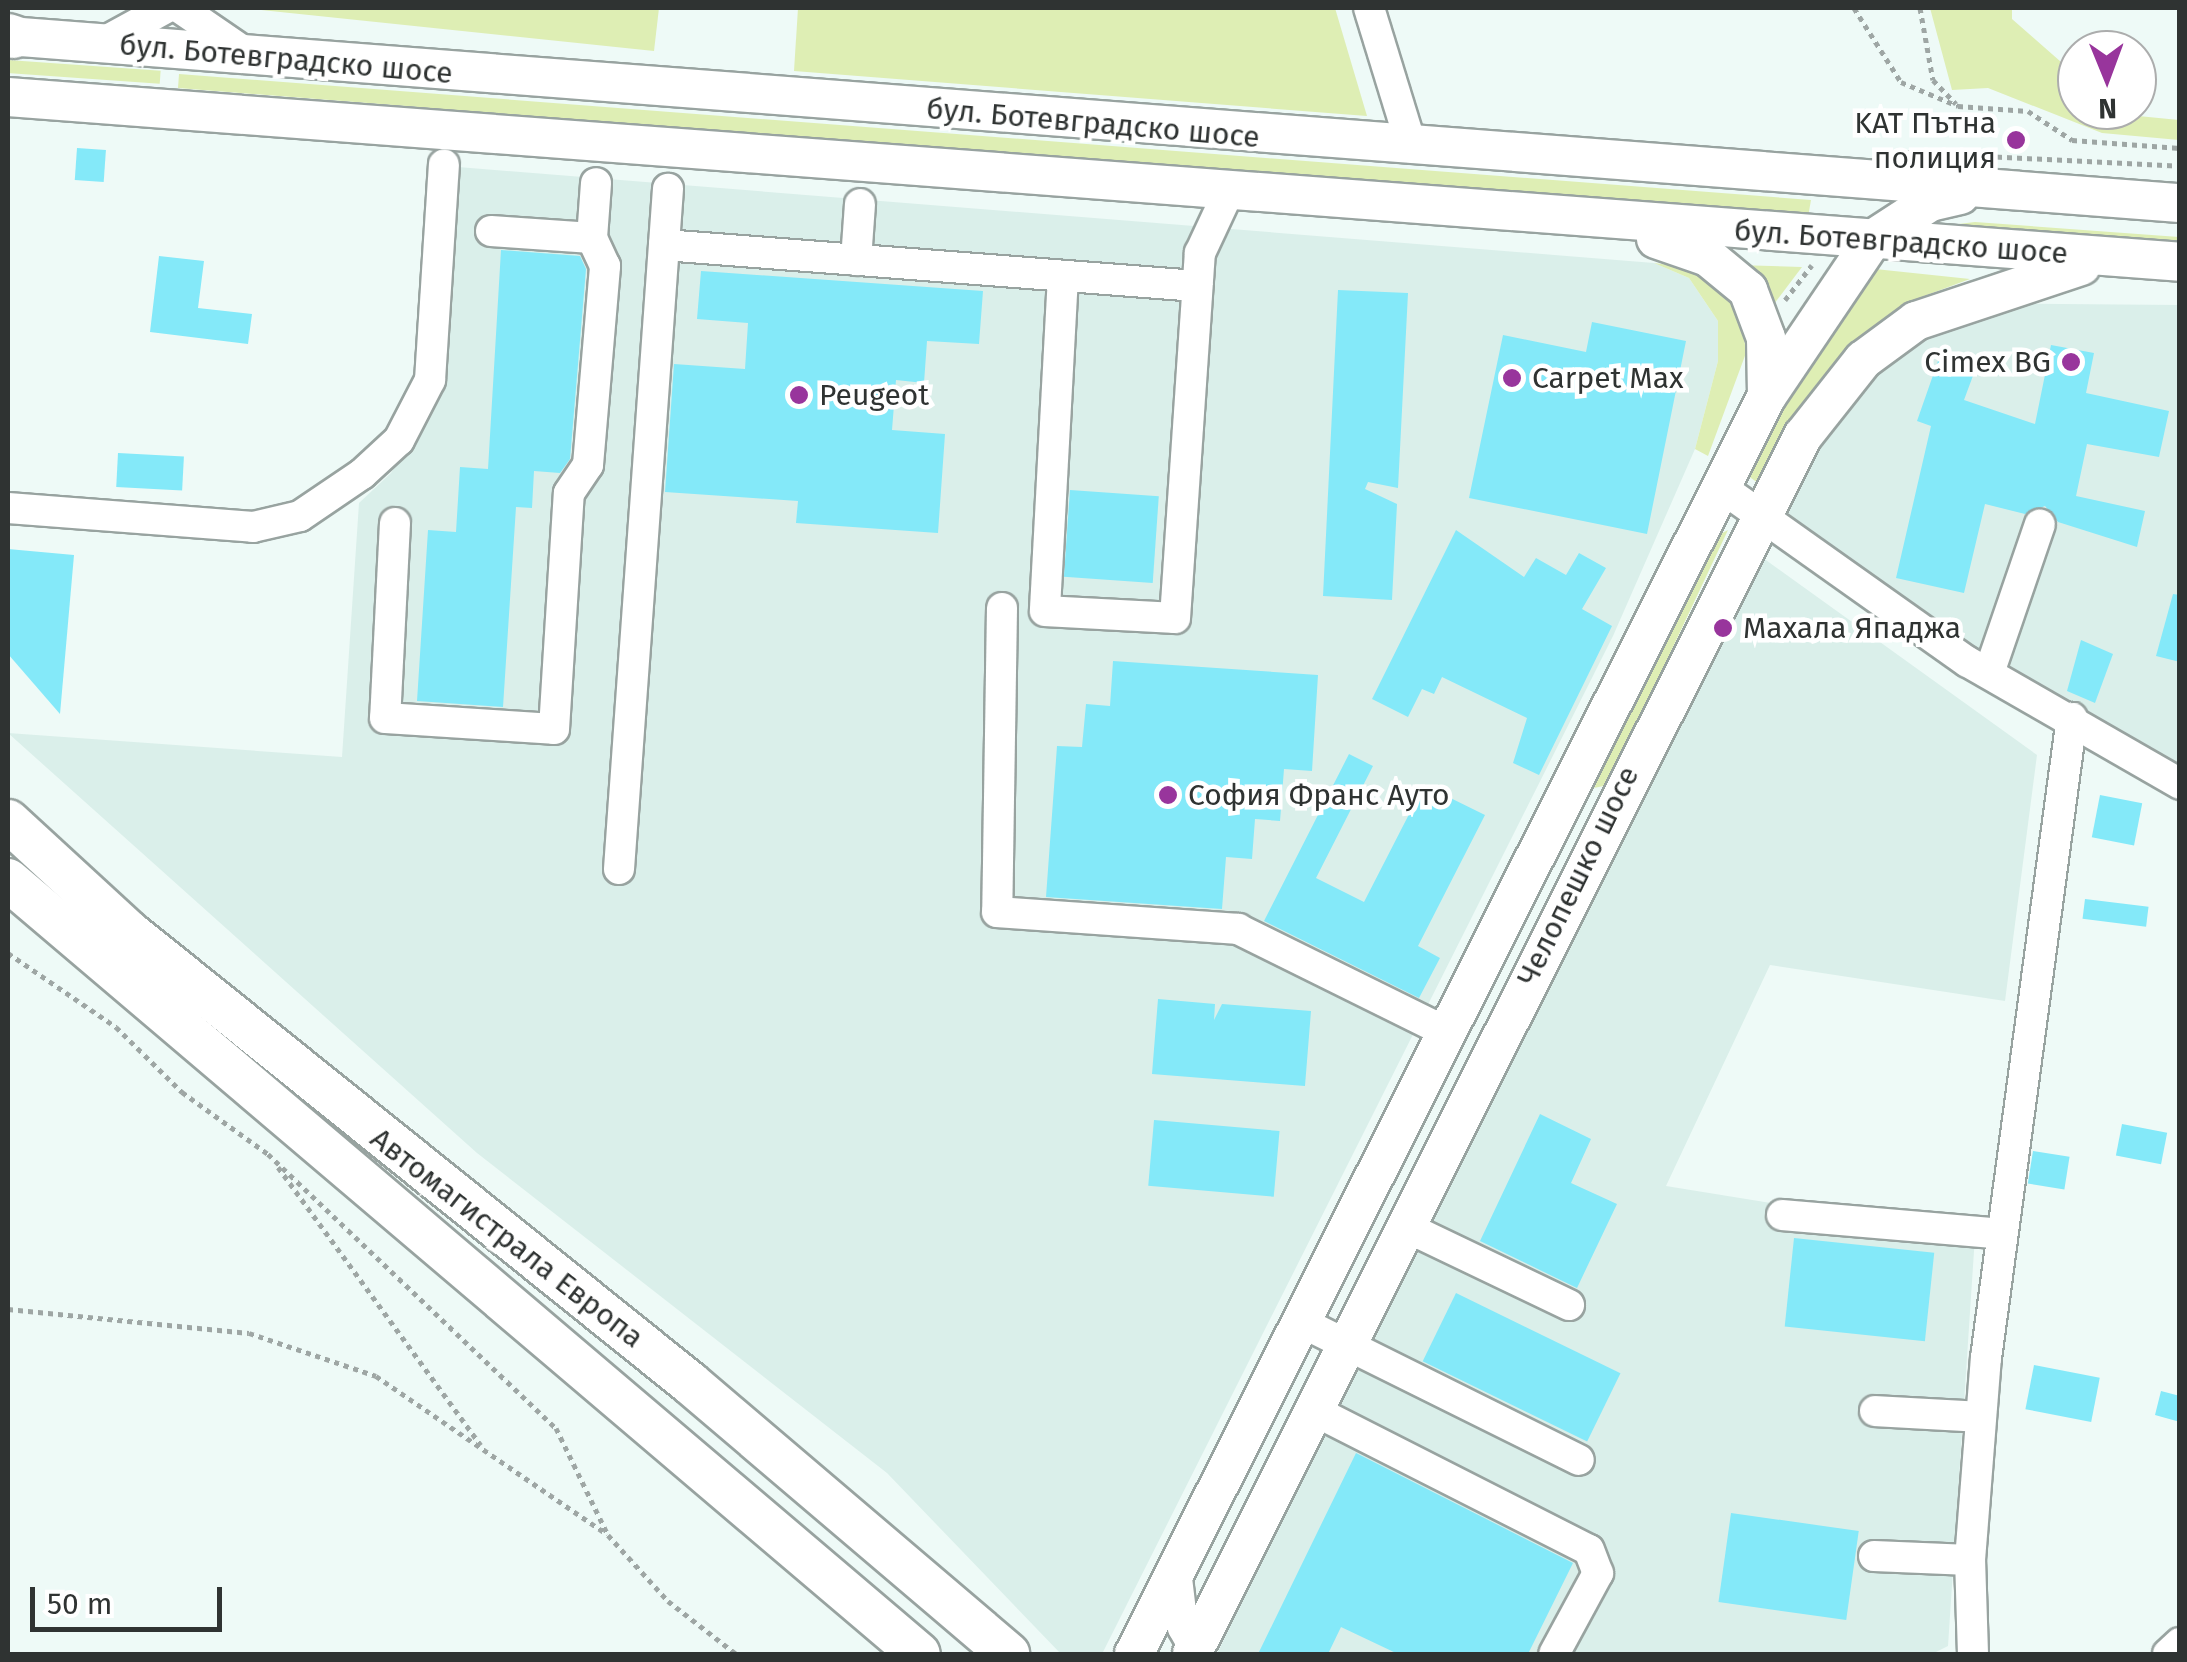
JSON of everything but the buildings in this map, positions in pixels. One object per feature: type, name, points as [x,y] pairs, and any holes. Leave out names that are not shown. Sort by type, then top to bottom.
[{"type":"highway","points":[[8,786],[690,1383]]},
{"type":"highway","name":"Автомагистрала Европа","points":[[8,821],[130,934],[690,1383],[1008,1654]]},
{"type":"highway","name":"Автомагистрала Европа","points":[[8,880],[919,1654]]},
{"type":"main road","name":"бул. Ботевградско шосе","points":[[10,36],[1412,148],[2180,203]]},
{"type":"main road","name":"бул. Ботевградско шосе","points":[[8,97],[1228,193],[2180,262]]},
{"type":"main road","name":"Челопешко шосе","points":[[1134,1654],[1767,396],[1873,239],[1930,202],[1992,189]]},
{"type":"main road","points":[[1586,220],[1681,246],[1731,271],[1760,312],[1767,396]]},
{"type":"main road","name":"Челопешко шосе","points":[[1194,1654],[1757,516],[1830,397],[1886,340],[1955,303],[2118,258]]},
{"type":"street","points":[[98,44],[166,8]]},
{"type":"street","points":[[180,8],[218,41],[256,56]]},
{"type":"street","points":[[1369,8],[1412,148]]},
{"type":"street","points":[[8,508],[224,529],[300,516],[399,440],[430,380],[444,164]]},
{"type":"street","points":[[395,522],[385,718],[554,729],[569,494],[588,465],[605,266],[592,238],[596,183]]},
{"type":"street","points":[[619,869],[668,189]]},
{"type":"street","points":[[1063,276],[1044,611],[1175,618],[1197,286],[1206,231],[1228,193]]},
{"type":"street","points":[[856,260],[860,204]]},
{"type":"street","points":[[491,231],[592,238]]},
{"type":"street","points":[[664,245],[1197,286]]},
{"type":"street","points":[[1719,486],[1757,516],[1990,673],[2180,784]]},
{"type":"street","points":[[1990,673],[2040,524]]},
{"type":"street","points":[[1002,608],[997,912],[1238,929],[1446,1032]]},
{"type":"street","points":[[1974,1654],[1970,1560],[1981,1417],[2072,718]]},
{"type":"street","points":[[1782,1215],[2002,1234]]},
{"type":"street","points":[[1404,1226],[1569,1305]]},
{"type":"street","points":[[1301,1322],[1579,1460]]},
{"type":"street","points":[[1313,1410],[1589,1550],[1598,1572],[1554,1654]]},
{"type":"street","points":[[1875,1411],[1981,1417]]},
{"type":"street","points":[[1874,1556],[1970,1560]]},
{"type":"street","points":[[1176,1570],[1194,1654]]},
{"type":"street","points":[[2168,1654],[2180,1643]]},
{"type":"path","points":[[1854,8],[1901,82],[1958,106],[2028,111],[2072,140],[2180,148]]},
{"type":"path","points":[[1920,8],[1934,80],[1958,106]]},
{"type":"path","points":[[1885,154],[1889,146],[2180,166]]},
{"type":"path","points":[[1774,316],[1814,263]]},
{"type":"path","points":[[8,953],[116,1027],[182,1092],[268,1154],[556,1428],[608,1535]]},
{"type":"path","points":[[268,1154],[486,1452]]},
{"type":"path","points":[[8,1308],[249,1333],[376,1376],[608,1535],[668,1601],[736,1654]]},
{"type":"shaded area","points":[[458,167],[1654,263],[1689,278],[1718,321],[1718,361],[1695,449],[1613,636],[1102,1654],[1061,1654],[887,1473],[477,1153],[8,733],[342,757],[359,503],[391,473],[424,419],[448,352]]},
{"type":"shaded area","points":[[1955,303],[2179,305],[2179,781],[1757,515],[1803,436]]},
{"type":"shaded area","points":[[1763,558],[2037,755],[2005,1001],[1770,965],[1666,1186],[1975,1236],[1948,1646],[1932,1654],[1217,1654],[1401,1263]]},
{"type":"green space","points":[[242,8],[659,8],[654,51]]},
{"type":"green space","points":[[798,8],[1335,8],[1367,116],[794,71]]},
{"type":"green space","points":[[1930,8],[2012,8],[2012,19],[2057,58],[2057,115],[1988,88],[1952,90]]},
{"type":"green space","points":[[8,60],[161,71],[160,84],[8,73]]},
{"type":"green space","points":[[179,74],[1811,200],[1808,217],[178,88]]},
{"type":"green space","points":[[2157,118],[2179,120],[2179,140],[2094,130],[2157,130]]},
{"type":"green space","points":[[1975,222],[2179,237],[2179,244],[1942,226]]},
{"type":"green space","points":[[1654,263],[1692,268],[1726,293],[1742,320],[1746,353],[1708,456],[1695,449],[1718,361],[1718,321],[1689,278]]},
{"type":"green space","points":[[1737,265],[1802,267],[1771,308]]},
{"type":"green space","points":[[1875,269],[1970,279],[1916,299],[1850,351],[1798,409],[1758,483],[1744,473],[1783,400]]},
{"type":"green space","points":[[1728,530],[1608,785],[1594,788],[1713,538]]},
{"type":"place","name":"KAT Пътна полиция","points":[[2016,140]]},
{"type":"place","name":"Cimex BG","points":[[2071,362]]},
{"type":"place","name":"Carpet Max","points":[[1512,378]]},
{"type":"place","name":"Peugeot","points":[[799,395]]},
{"type":"place","name":"Махала Япаджа","points":[[1723,628]]},
{"type":"place","name":"София Франс Ауто","points":[[1168,795]]}]
